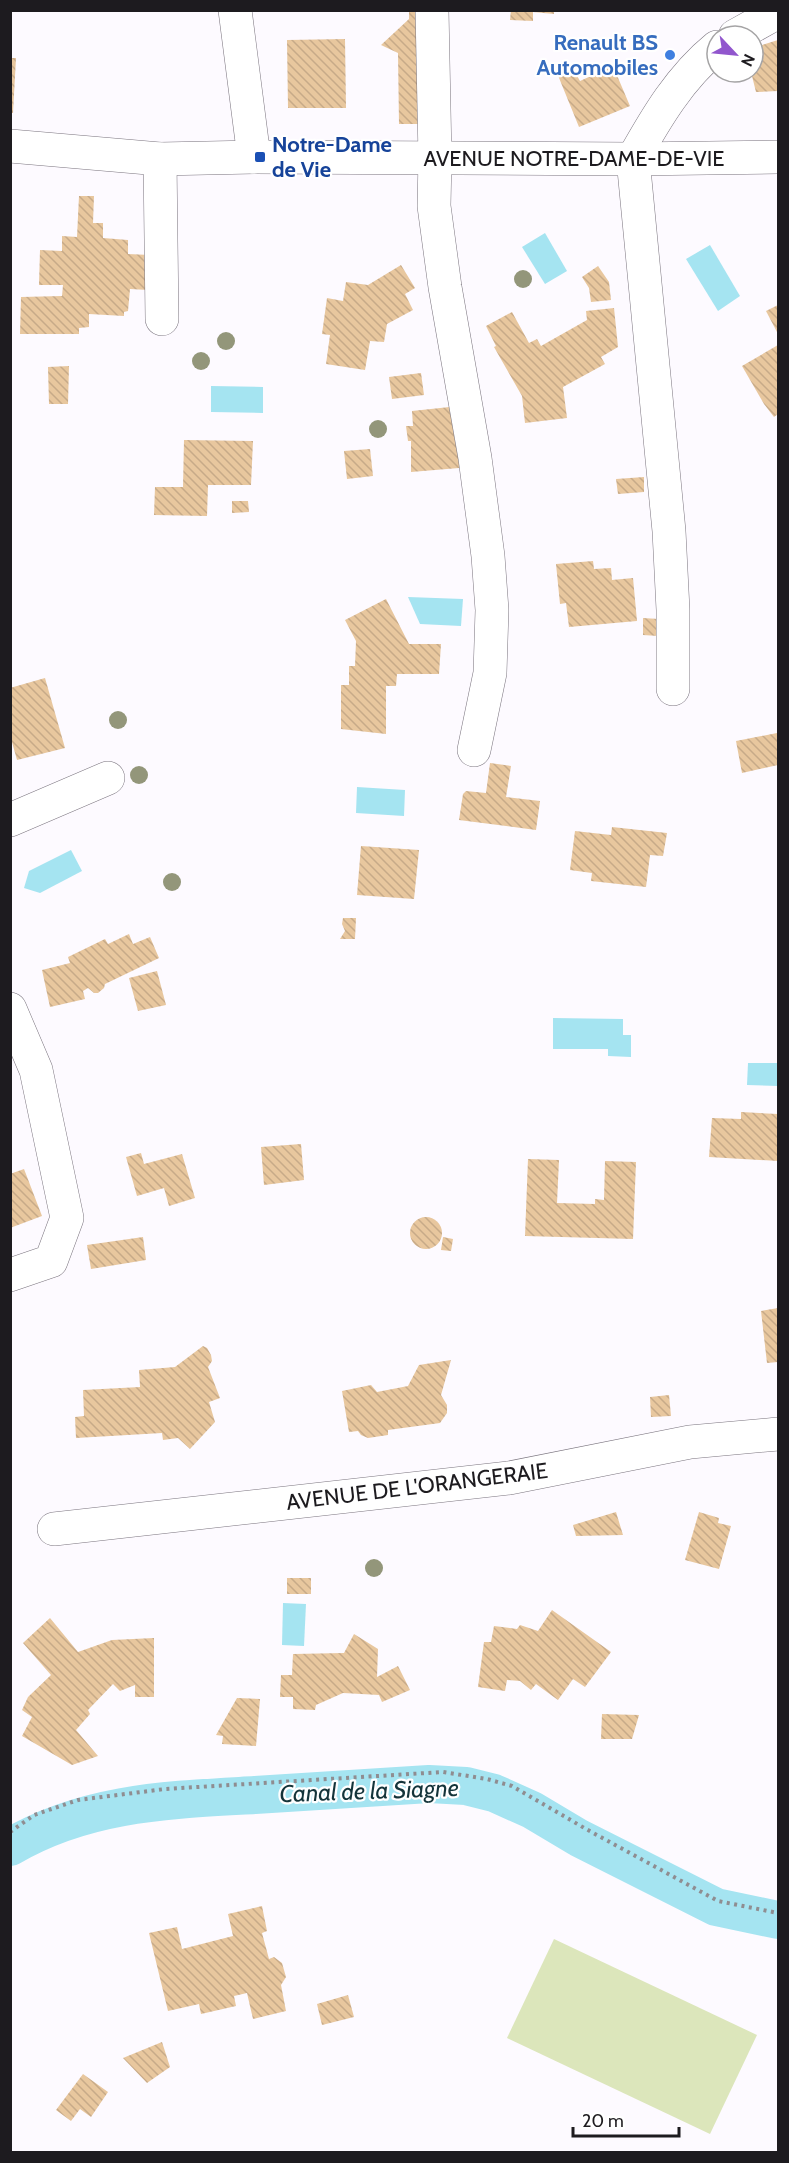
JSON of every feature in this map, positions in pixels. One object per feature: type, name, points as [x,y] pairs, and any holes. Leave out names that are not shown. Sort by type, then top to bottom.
[{"type":"street","points":[[235,10],[254,157]]},
{"type":"street","points":[[432,10],[434,206],[445,286],[475,458],[488,556],[492,610],[490,673],[474,750]]},
{"type":"street","points":[[756,24],[778,12]]},
{"type":"street","points":[[673,689],[674,610],[669,531],[633,159],[658,114],[684,80],[705,59]]},
{"type":"street","name":"AVENUE NOTRE-DAME-DE-VIE","points":[[10,146],[160,159],[778,157]]},
{"type":"street","points":[[160,159],[162,319]]},
{"type":"street","points":[[10,820],[108,778]]},
{"type":"street","points":[[10,1008],[36,1070],[67,1218],[51,1261],[10,1275]]},
{"type":"street","name":"AVENUE DE L'ORANGERAIE","points":[[54,1529],[508,1478],[690,1442],[778,1434]]},
{"type":"path","points":[[10,1833],[34,1815],[78,1800],[165,1789],[443,1772],[487,1779],[512,1786],[718,1901],[778,1913]]},
{"type":"green space","points":[[554,1939],[757,2035],[710,2134],[507,2038]]},
{"type":"water","points":[[545,233],[567,271],[545,284],[522,247]]},
{"type":"water","points":[[710,245],[740,296],[718,311],[686,259]]},
{"type":"water","points":[[211,386],[263,387],[263,413],[211,412]]},
{"type":"water","points":[[408,597],[463,599],[461,626],[420,624]]},
{"type":"water","points":[[357,787],[405,790],[404,816],[356,813]]},
{"type":"water","points":[[71,850],[82,871],[40,893],[24,888],[29,871]]},
{"type":"water","points":[[553,1018],[623,1019],[623,1035],[631,1035],[631,1057],[608,1056],[608,1049],[553,1049]]},
{"type":"water","points":[[748,1063],[778,1063],[778,1086],[747,1085]]},
{"type":"water","points":[[283,1603],[306,1604],[304,1646],[282,1645]]},
{"type":"building","points":[[511,10],[554,10],[554,14],[533,12],[533,21],[510,20]]},
{"type":"building","points":[[409,12],[425,12],[426,124],[399,124],[398,53],[381,45],[409,19]]},
{"type":"building","points":[[345,39],[346,108],[288,108],[287,40]]},
{"type":"building","points":[[778,40],[778,91],[756,92],[754,84],[765,84],[765,44]]},
{"type":"building","points":[[10,58],[16,58],[13,113],[10,113]]},
{"type":"building","points":[[613,66],[630,106],[579,127],[557,73],[572,67],[580,81]]},
{"type":"building","points":[[79,196],[94,196],[93,223],[103,223],[103,238],[128,240],[128,254],[150,255],[148,290],[130,289],[128,311],[124,312],[124,316],[89,314],[89,327],[79,328],[79,334],[20,334],[21,297],[62,296],[63,285],[39,285],[40,250],[62,251],[62,236],[77,237]]},
{"type":"building","points":[[401,265],[415,288],[405,294],[413,310],[387,324],[384,342],[370,341],[365,370],[326,364],[330,335],[322,334],[327,298],[343,301],[346,282],[368,285]]},
{"type":"building","points":[[598,266],[609,282],[611,300],[591,302],[589,288],[582,277]]},
{"type":"building","points":[[778,305],[778,334],[766,311]]},
{"type":"building","points":[[614,308],[618,347],[601,357],[605,364],[563,387],[567,418],[525,423],[522,396],[494,347],[496,346],[486,326],[512,312],[529,343],[537,339],[541,346],[587,320],[586,311]]},
{"type":"building","points":[[778,345],[778,414],[774,417],[742,366]]},
{"type":"building","points":[[69,366],[68,404],[49,404],[48,367]]},
{"type":"building","points":[[421,373],[424,395],[392,399],[389,377]]},
{"type":"building","points":[[459,406],[471,467],[411,472],[411,441],[408,441],[406,426],[413,426],[412,411]]},
{"type":"building","points":[[184,440],[253,441],[251,485],[208,485],[207,516],[154,515],[155,487],[183,487]]},
{"type":"building","points":[[370,449],[373,476],[347,479],[344,451]]},
{"type":"building","points":[[644,477],[644,492],[618,494],[616,479]]},
{"type":"building","points":[[232,501],[248,501],[249,512],[232,513]]},
{"type":"building","points":[[593,561],[594,569],[611,568],[612,580],[633,578],[637,621],[569,627],[566,603],[560,604],[556,564]]},
{"type":"building","points":[[386,599],[409,644],[441,644],[439,674],[397,674],[396,686],[386,686],[386,734],[341,729],[341,685],[349,685],[349,666],[355,666],[356,641],[345,620]]},
{"type":"building","points":[[643,618],[659,619],[658,636],[643,635]]},
{"type":"building","points":[[45,678],[65,748],[17,760],[10,735],[10,688]]},
{"type":"building","points":[[777,733],[778,765],[742,773],[736,741]]},
{"type":"building","points":[[490,763],[511,766],[506,797],[540,801],[536,830],[459,820],[463,794],[466,791],[486,793]]},
{"type":"building","points":[[612,827],[667,833],[663,856],[650,855],[646,887],[591,881],[592,873],[570,870],[575,831],[611,835]]},
{"type":"building","points":[[361,846],[419,850],[414,899],[357,895]]},
{"type":"building","points":[[343,918],[356,918],[355,939],[340,939],[345,931],[342,924]]},
{"type":"building","points":[[129,934],[133,944],[150,937],[159,958],[105,984],[98,993],[88,988],[83,991],[85,999],[50,1007],[42,970],[70,963],[68,957],[105,939],[108,944]]},
{"type":"building","points":[[157,971],[166,1005],[138,1011],[129,978]]},
{"type":"building","points":[[741,1112],[778,1114],[778,1161],[709,1157],[712,1118],[741,1119]]},
{"type":"building","points":[[301,1144],[304,1180],[264,1185],[261,1147]]},
{"type":"building","points":[[141,1153],[144,1164],[182,1154],[195,1198],[169,1206],[164,1188],[137,1196],[126,1157]]},
{"type":"building","points":[[528,1159],[559,1160],[557,1203],[595,1204],[595,1199],[604,1200],[605,1161],[636,1162],[633,1239],[525,1236]]},
{"type":"building","points":[[24,1169],[42,1216],[10,1228],[10,1174]]},
{"type":"building","points":[[426,1217],[437,1222],[442,1233],[437,1244],[426,1249],[415,1244],[410,1233],[415,1222]]},
{"type":"building","points":[[143,1237],[146,1260],[91,1269],[87,1245]]},
{"type":"building","points":[[443,1237],[453,1239],[451,1251],[441,1250]]},
{"type":"building","points":[[778,1308],[778,1362],[767,1363],[761,1311]]},
{"type":"building","points":[[203,1346],[211,1355],[212,1361],[208,1367],[220,1398],[209,1402],[215,1422],[190,1449],[178,1438],[163,1440],[162,1433],[76,1438],[75,1417],[84,1416],[83,1390],[140,1387],[139,1370],[175,1367]]},
{"type":"building","points":[[451,1360],[441,1395],[447,1405],[447,1413],[440,1423],[388,1430],[388,1435],[368,1438],[358,1431],[349,1432],[342,1391],[371,1385],[377,1392],[408,1386],[419,1365]]},
{"type":"building","points":[[669,1395],[671,1416],[651,1417],[650,1397]]},
{"type":"building","points":[[616,1512],[623,1535],[576,1536],[573,1525]]},
{"type":"building","points":[[699,1512],[719,1518],[718,1523],[731,1526],[719,1569],[685,1560]]},
{"type":"building","points":[[287,1578],[311,1578],[311,1594],[287,1594]]},
{"type":"building","points":[[552,1610],[611,1652],[585,1687],[573,1679],[558,1700],[536,1684],[531,1690],[520,1681],[507,1680],[505,1691],[478,1687],[484,1642],[491,1642],[494,1626],[517,1629],[520,1625],[538,1631]]},
{"type":"building","points":[[50,1618],[78,1652],[112,1640],[154,1638],[154,1697],[135,1697],[135,1685],[120,1691],[113,1684],[88,1710],[90,1714],[76,1730],[98,1756],[72,1765],[22,1736],[32,1717],[22,1710],[28,1697],[51,1675],[23,1643]]},
{"type":"building","points":[[354,1634],[378,1649],[377,1677],[398,1666],[410,1690],[382,1702],[379,1695],[343,1693],[316,1705],[315,1710],[293,1709],[293,1697],[280,1697],[281,1675],[292,1675],[293,1654],[344,1653]]},
{"type":"building","points":[[237,1698],[260,1699],[256,1746],[222,1744],[223,1736],[216,1735]]},
{"type":"building","points":[[602,1714],[639,1715],[632,1739],[601,1739]]},
{"type":"building","points":[[262,1906],[267,1931],[262,1933],[269,1959],[274,1957],[282,1963],[286,1977],[281,1985],[286,2011],[253,2019],[247,1993],[234,1996],[236,2006],[201,2014],[199,2004],[168,2011],[149,1933],[177,1927],[182,1949],[233,1936],[228,1914]]},
{"type":"building","points":[[348,1995],[354,2017],[322,2025],[317,2004]]},
{"type":"building","points":[[162,2042],[170,2067],[147,2083],[123,2058]]},
{"type":"building","points":[[83,2074],[108,2092],[91,2117],[80,2109],[71,2121],[56,2110]]},
{"type":"waterway","name":"Canal de la Siagne","points":[[10,1847],[39,1832],[69,1821],[129,1806],[191,1799],[429,1784],[466,1786],[494,1793],[532,1810],[579,1838],[716,1907],[778,1920]]},
{"type":"place","name":"Renault BS Automobiles","points":[[670,55]]},
{"type":"place","name":"Notre-Dame de Vie","points":[[260,157]]}]
